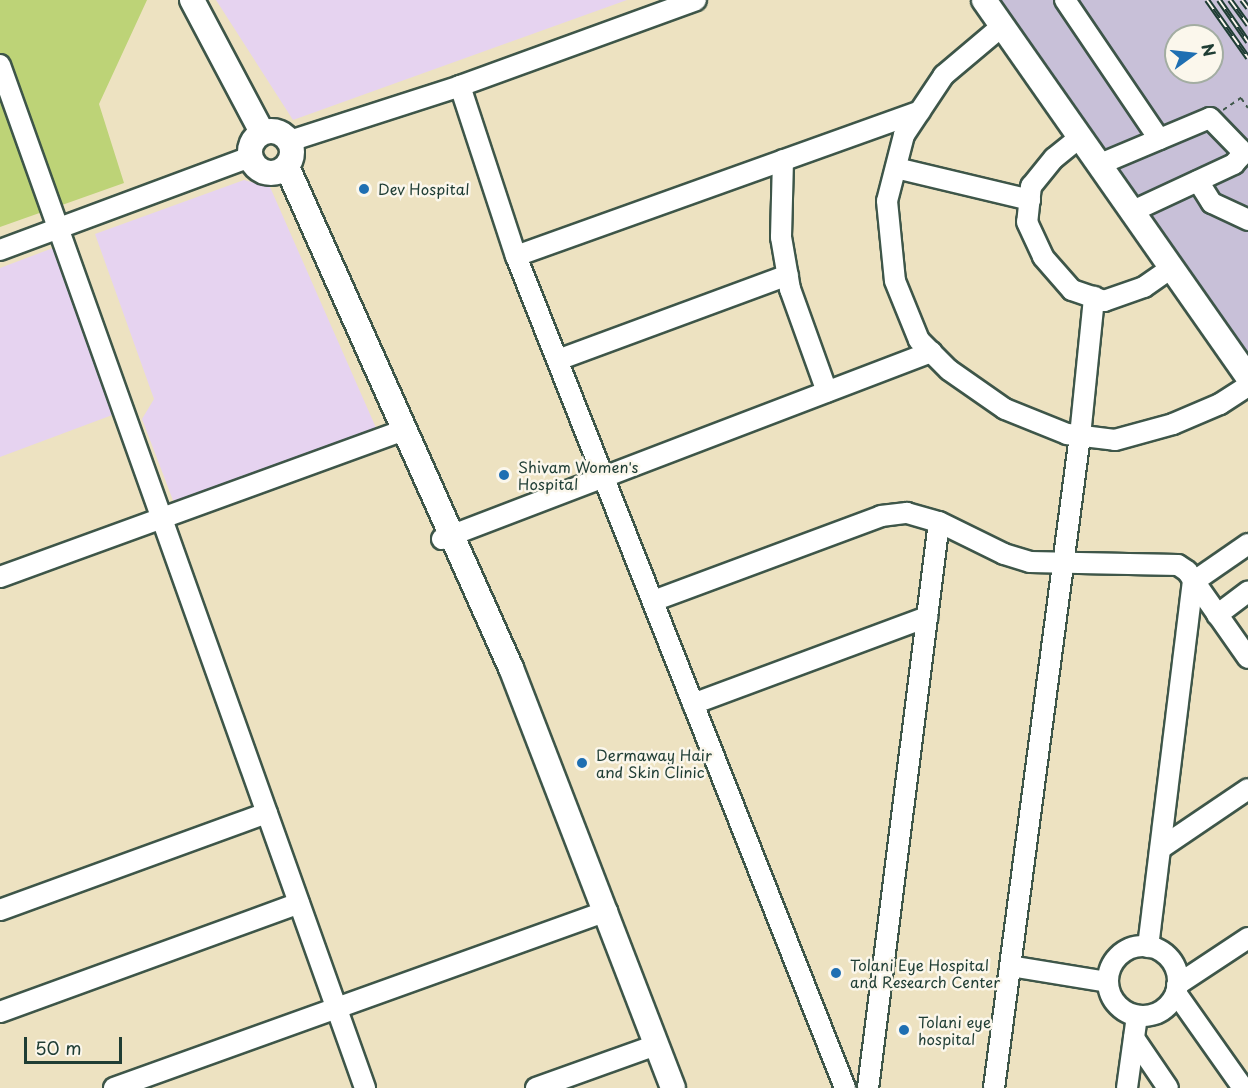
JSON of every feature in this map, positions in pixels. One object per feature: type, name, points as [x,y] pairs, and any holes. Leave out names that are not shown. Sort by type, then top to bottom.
[{"type":"main road","points":[[192,0],[262,132]]},
{"type":"main road","points":[[984,0],[1000,27],[1248,377]]},
{"type":"main road","points":[[276,130],[290,141],[293,153],[281,170],[259,170],[250,157],[252,142],[262,132],[276,130]]},
{"type":"main road","points":[[281,170],[446,537],[511,668],[603,913],[673,1088]]},
{"type":"main road","points":[[603,913],[663,1088]]},
{"type":"street","points":[[290,141],[460,86],[696,0]]},
{"type":"street","points":[[1065,0],[1159,139]]},
{"type":"street","points":[[1000,27],[944,75],[904,135],[887,201],[895,281],[919,340],[931,352],[1005,409],[1080,436],[1115,440],[1173,424],[1220,404],[1248,386]]},
{"type":"street","points":[[0,65],[365,1088]]},
{"type":"street","points":[[460,86],[516,255],[845,1088]]},
{"type":"street","points":[[516,255],[920,111]]},
{"type":"street","points":[[1098,165],[1210,118],[1240,149],[1240,157],[1198,181],[1131,212]]},
{"type":"street","points":[[1078,138],[1054,158],[1031,186],[1027,222],[1043,257],[1072,290],[1104,301],[1125,295],[1171,268]]},
{"type":"street","points":[[0,250],[81,222],[250,157]]},
{"type":"street","points":[[783,160],[781,237],[788,275],[827,392]]},
{"type":"street","points":[[896,168],[1030,201]]},
{"type":"street","points":[[1198,181],[1212,203],[1235,217],[1248,220]]},
{"type":"street","points":[[558,360],[788,275]]},
{"type":"street","points":[[994,1088],[1080,436],[1094,297]]},
{"type":"street","points":[[446,537],[931,352]]},
{"type":"street","points":[[0,577],[399,431]]},
{"type":"street","points":[[653,601],[881,516],[907,513],[939,522],[1004,554],[1030,562],[1178,565],[1246,651]]},
{"type":"street","points":[[868,1088],[939,522]]},
{"type":"street","points":[[1148,947],[1193,582],[1248,544]]},
{"type":"street","points":[[1217,615],[1248,592]]},
{"type":"street","points":[[693,704],[927,617]]},
{"type":"street","points":[[1161,848],[1248,789]]},
{"type":"street","points":[[0,910],[267,813]]},
{"type":"street","points":[[0,1012],[299,903]]},
{"type":"street","points":[[114,1088],[603,913]]},
{"type":"street","points":[[1243,1088],[1177,989],[1174,965],[1167,956],[1148,947],[1129,949],[1117,957],[1108,982],[1119,1007],[1137,1016],[1161,1012],[1177,989],[1248,938]]},
{"type":"street","points":[[1010,966],[1108,982]]},
{"type":"street","points":[[1127,1088],[1137,1016]]},
{"type":"street","points":[[1134,1038],[1168,1088]]},
{"type":"street","points":[[536,1088],[648,1048]]},
{"type":"path","points":[[1210,118],[1241,98],[1248,108]]},
{"type":"shaded area","points":[[216,0],[627,0],[293,120]]},
{"type":"shaded area","points":[[997,0],[1248,0],[1248,356]]},
{"type":"shaded area","points":[[244,180],[270,187],[377,430],[174,503],[142,419],[154,399],[95,234]]},
{"type":"shaded area","points":[[53,248],[115,414],[0,457],[0,268]]},
{"type":"green space","points":[[0,0],[147,0],[99,104],[124,183],[0,227]]},
{"type":"railway","points":[[1207,0],[1248,58]]},
{"type":"railway","points":[[1219,0],[1248,42]]},
{"type":"railway","points":[[1230,0],[1248,25]]},
{"type":"railway","points":[[1242,0],[1248,8]]},
{"type":"place","name":"Dev Hospital","points":[[364,189]]},
{"type":"place","name":"Shivam Women's Hospital","points":[[504,475]]},
{"type":"place","name":"Dermaway Hair and Skin Clinic","points":[[582,763]]},
{"type":"place","name":"Tolani Eye Hospital and Research Center","points":[[836,973]]},
{"type":"place","name":"Tolani eye hospital","points":[[904,1030]]}]
